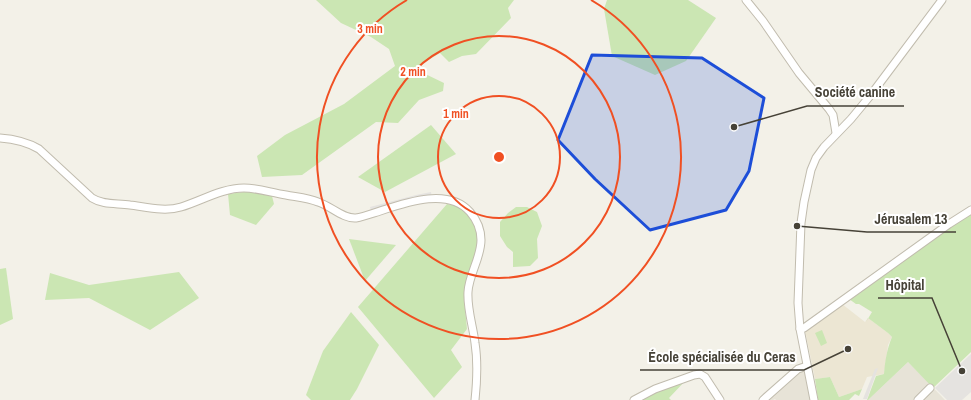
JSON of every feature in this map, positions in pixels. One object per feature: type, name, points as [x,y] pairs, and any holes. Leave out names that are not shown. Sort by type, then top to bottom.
[{"type":"street","points":[[746,0],[763,21],[799,73],[829,109],[833,115],[836,133]]},
{"type":"street","points":[[814,400],[800,329],[798,302],[800,223],[811,170],[816,158],[824,147],[851,119],[870,96],[942,0]]},
{"type":"street","points":[[0,138],[20,141],[39,149],[92,198],[107,203],[156,208],[176,208],[217,194],[243,188],[257,189],[318,202],[325,204],[349,218],[359,217],[425,200],[440,198],[459,203],[474,216],[480,229],[481,236],[479,255],[470,280],[468,293],[477,360],[475,400]]},
{"type":"street","points":[[800,329],[804,328],[949,224],[971,210]]},
{"type":"street","points":[[763,400],[798,369],[807,366]]},
{"type":"street","points":[[634,400],[661,386],[700,374],[705,377],[720,400]]},
{"type":"street","points":[[918,400],[930,388]]},
{"type":"highlighted area","points":[[592,55],[702,58],[764,98],[749,171],[726,210],[650,230],[595,179],[558,140]]},
{"type":"shaded area","points":[[431,192],[432,199],[372,213],[370,207],[416,195]]},
{"type":"shaded area","points":[[842,304],[865,322],[868,318],[892,337],[888,345],[884,374],[867,377],[862,389],[839,397],[830,377],[815,379],[805,330]]},
{"type":"shaded area","points":[[971,354],[971,392],[962,400],[947,400],[935,388]]},
{"type":"shaded area","points":[[811,362],[818,400],[768,400]]},
{"type":"shaded area","points":[[908,362],[945,400],[868,400]]},
{"type":"shaded area","points":[[878,368],[867,399],[863,399],[875,369]]},
{"type":"green space","points":[[316,0],[514,0],[508,8],[511,18],[476,54],[462,56],[449,62],[440,53],[425,62],[417,70],[444,83],[443,91],[419,100],[398,123],[376,122],[302,175],[262,177],[257,156],[285,135],[344,104],[395,66],[389,49],[371,37],[341,23]]},
{"type":"green space","points":[[607,0],[688,0],[716,18],[686,61],[655,75],[612,56],[604,9]]},
{"type":"green space","points":[[431,125],[456,154],[385,192],[358,177]]},
{"type":"green space","points":[[243,192],[272,196],[274,204],[256,225],[230,215],[228,194]]},
{"type":"green space","points":[[447,204],[458,206],[472,219],[477,229],[478,242],[464,298],[467,329],[451,350],[462,367],[434,398],[358,307]]},
{"type":"green space","points":[[516,207],[527,207],[537,212],[542,226],[537,239],[538,258],[530,266],[513,267],[513,252],[507,247],[500,236],[500,222]]},
{"type":"green space","points":[[971,212],[971,352],[933,388],[908,362],[867,400],[876,376],[884,374],[886,355],[892,337],[868,318],[872,312],[849,299]]},
{"type":"green space","points":[[349,239],[396,245],[365,281]]},
{"type":"green space","points":[[6,268],[13,319],[0,325],[0,269]]},
{"type":"green space","points":[[179,272],[199,298],[150,330],[89,298],[45,300],[50,273],[89,285]]},
{"type":"green space","points":[[351,312],[379,345],[350,400],[311,400],[306,395],[323,351]]},
{"type":"green space","points":[[822,330],[827,343],[821,346],[815,333]]},
{"type":"green space","points":[[830,377],[839,397],[862,389],[859,396],[855,394],[849,400],[818,400],[815,379]]},
{"type":"green space","points":[[686,380],[669,398],[671,400],[639,400],[651,392]]},
{"type":"place","name":"Société canine","points":[[734,127]]},
{"type":"place","name":"Jérusalem 13","points":[[797,226]]},
{"type":"place","name":"École spécialisée du Ceras","points":[[848,349]]},
{"type":"place","name":"Hôpital","points":[[962,371]]}]
